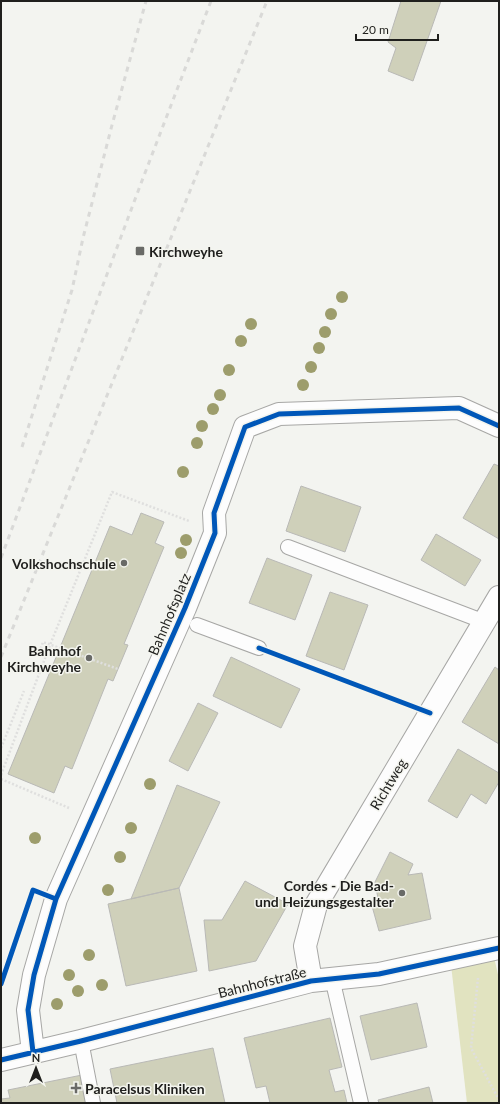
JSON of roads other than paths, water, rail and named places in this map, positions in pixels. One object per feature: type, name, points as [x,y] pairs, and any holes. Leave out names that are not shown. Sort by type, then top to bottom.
[{"type":"street","name":"Bahnhofsplatz","points":[[33,1052],[28,1010],[34,975],[56,899],[180,619],[215,533],[214,513],[245,427],[279,414],[459,408],[499,426]]},
{"type":"street","name":"Richtweg","points":[[311,981],[305,946],[316,905],[499,597]]},
{"type":"street","name":"Bahnhofstraße","points":[[1,1060],[311,981],[379,974],[490,950]]},
{"type":"lane","points":[[288,547],[485,622]]},
{"type":"lane","points":[[197,625],[259,648]]},
{"type":"lane","points":[[332,978],[361,1103]]},
{"type":"lane","points":[[80,1041],[93,1103]]},
{"type":"railway","points":[[22,447],[72,290],[83,238],[146,1]]},
{"type":"railway","points":[[1,558],[211,1]]},
{"type":"railway","points":[[1,657],[267,1]]},
{"type":"place","name":"Kirchweyhe","points":[[140,251]]},
{"type":"place","name":"Volkshochschule","points":[[124,563]]},
{"type":"place","name":"Bahnhof Kirchweyhe","points":[[89,658]]},
{"type":"place","name":"Cordes - Die Bad- und Heizungsgestalter","points":[[402,893]]},
{"type":"place","name":"Paracelsus Kliniken","points":[[76,1088]]}]
